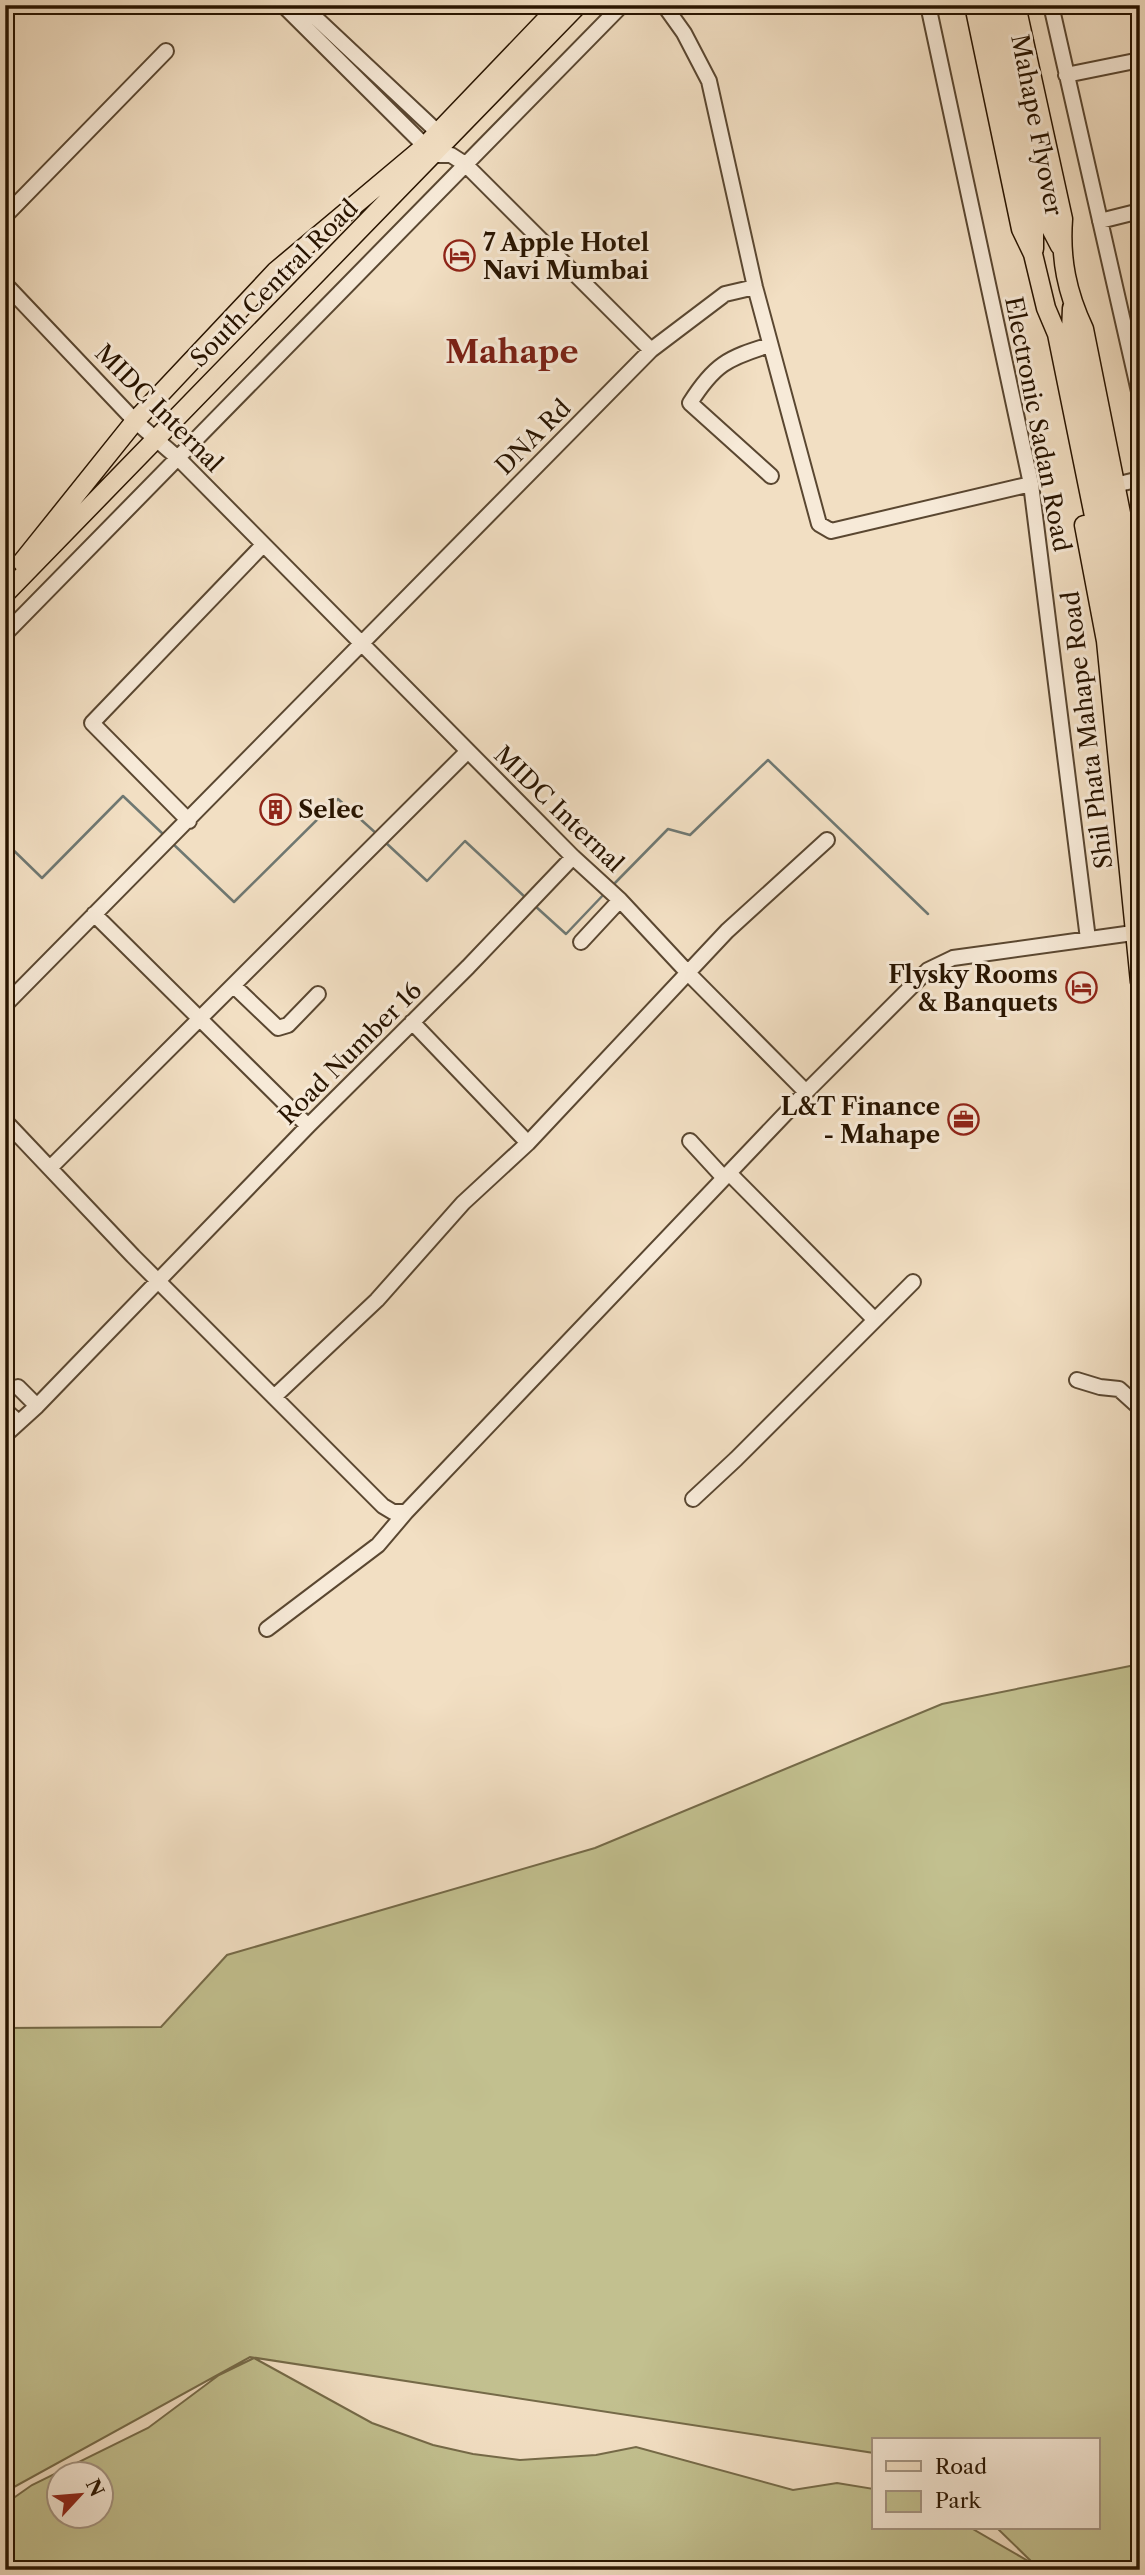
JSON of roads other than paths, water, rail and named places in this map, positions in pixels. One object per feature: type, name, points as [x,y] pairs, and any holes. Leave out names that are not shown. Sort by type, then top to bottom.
[{"type":"main road","name":"South Central Road","points":[[5,580],[21,564],[135,421],[276,271],[439,146],[560,5]]},
{"type":"main road","name":"South Central Road","points":[[5,594],[578,5]]},
{"type":"main road","points":[[974,5],[1021,229],[1033,254],[1046,308],[1064,333],[1132,636],[1140,710]]},
{"type":"main road","name":"Mahape Flyover","points":[[988,5],[1041,224],[1061,248]]},
{"type":"main road","name":"Mahape Flyover","points":[[1002,5],[1041,224],[1033,254]]},
{"type":"main road","points":[[1016,5],[1063,219],[1061,248],[1072,303],[1084,329],[1140,608]]},
{"type":"main road","points":[[1072,303],[1064,333],[1119,639],[1140,839]]},
{"type":"main road","name":"Shil Phata Mahape Road","points":[[1046,308],[1046,336],[1106,641],[1140,982]]},
{"type":"street","points":[[283,5],[439,146],[465,164],[651,350]]},
{"type":"street","points":[[302,5],[439,146]]},
{"type":"street","points":[[5,634],[622,5]]},
{"type":"street","points":[[664,5],[684,33],[709,81],[755,287],[819,524],[831,531],[1031,484]]},
{"type":"street","name":"Electronic Sadan Road","points":[[928,5],[1031,484],[1088,939]]},
{"type":"street","points":[[1051,5],[1100,221],[1134,345],[1140,396]]},
{"type":"street","points":[[5,216],[166,51]]},
{"type":"street","points":[[1066,75],[1140,60]]},
{"type":"street","points":[[1100,221],[1140,211]]},
{"type":"street","name":"MIDC Internal","points":[[5,284],[135,421],[178,459],[573,857],[620,900],[806,1092]]},
{"type":"street","name":"DNA Rd","points":[[5,1005],[651,350],[725,294],[755,287]]},
{"type":"street","points":[[770,345],[731,359],[706,377],[690,403],[771,476]]},
{"type":"street","points":[[1115,485],[1140,479]]},
{"type":"street","points":[[187,823],[92,723],[263,545]]},
{"type":"street","points":[[50,1168],[468,751]]},
{"type":"street","points":[[274,1397],[377,1300],[463,1203],[528,1143],[727,931],[827,840]]},
{"type":"street","name":"Road Number 16","points":[[5,1435],[37,1406],[573,857]]},
{"type":"street","points":[[581,942],[620,900]]},
{"type":"street","points":[[94,914],[308,1126]]},
{"type":"street","points":[[267,1629],[378,1545],[406,1512],[806,1092],[928,970],[953,958],[1137,932]]},
{"type":"street","points":[[234,986],[278,1028],[288,1025],[318,993]]},
{"type":"street","points":[[412,1022],[528,1143]]},
{"type":"street","points":[[5,1121],[158,1281],[383,1506],[393,1511],[406,1512]]},
{"type":"street","points":[[690,1141],[874,1319]]},
{"type":"street","points":[[694,1499],[913,1282]]},
{"type":"street","points":[[1077,1380],[1100,1387],[1119,1388],[1140,1408]]},
{"type":"street","points":[[18,1387],[37,1406]]},
{"type":"street","points":[[5,1410],[18,1422]]},
{"type":"waterway","points":[[613,885],[668,829],[690,835],[768,760],[928,914]]},
{"type":"waterway","points":[[5,842],[42,878],[123,796],[164,835]]},
{"type":"waterway","points":[[171,842],[234,902],[338,799],[378,835]]},
{"type":"waterway","points":[[385,842],[427,881],[465,841],[526,898]]},
{"type":"waterway","points":[[534,905],[566,934],[606,892]]},
{"type":"place","name":"7 Apple Hotel Navi Mumbai","points":[[460,256]]},
{"type":"place","name":"Selec","points":[[275,809]]},
{"type":"place","name":"Flysky Rooms & Banquets","points":[[1081,988]]},
{"type":"place","name":"L&T Finance - Mahape","points":[[963,1120]]},
{"type":"district","name":"Mahape","points":[[512,351]]}]
